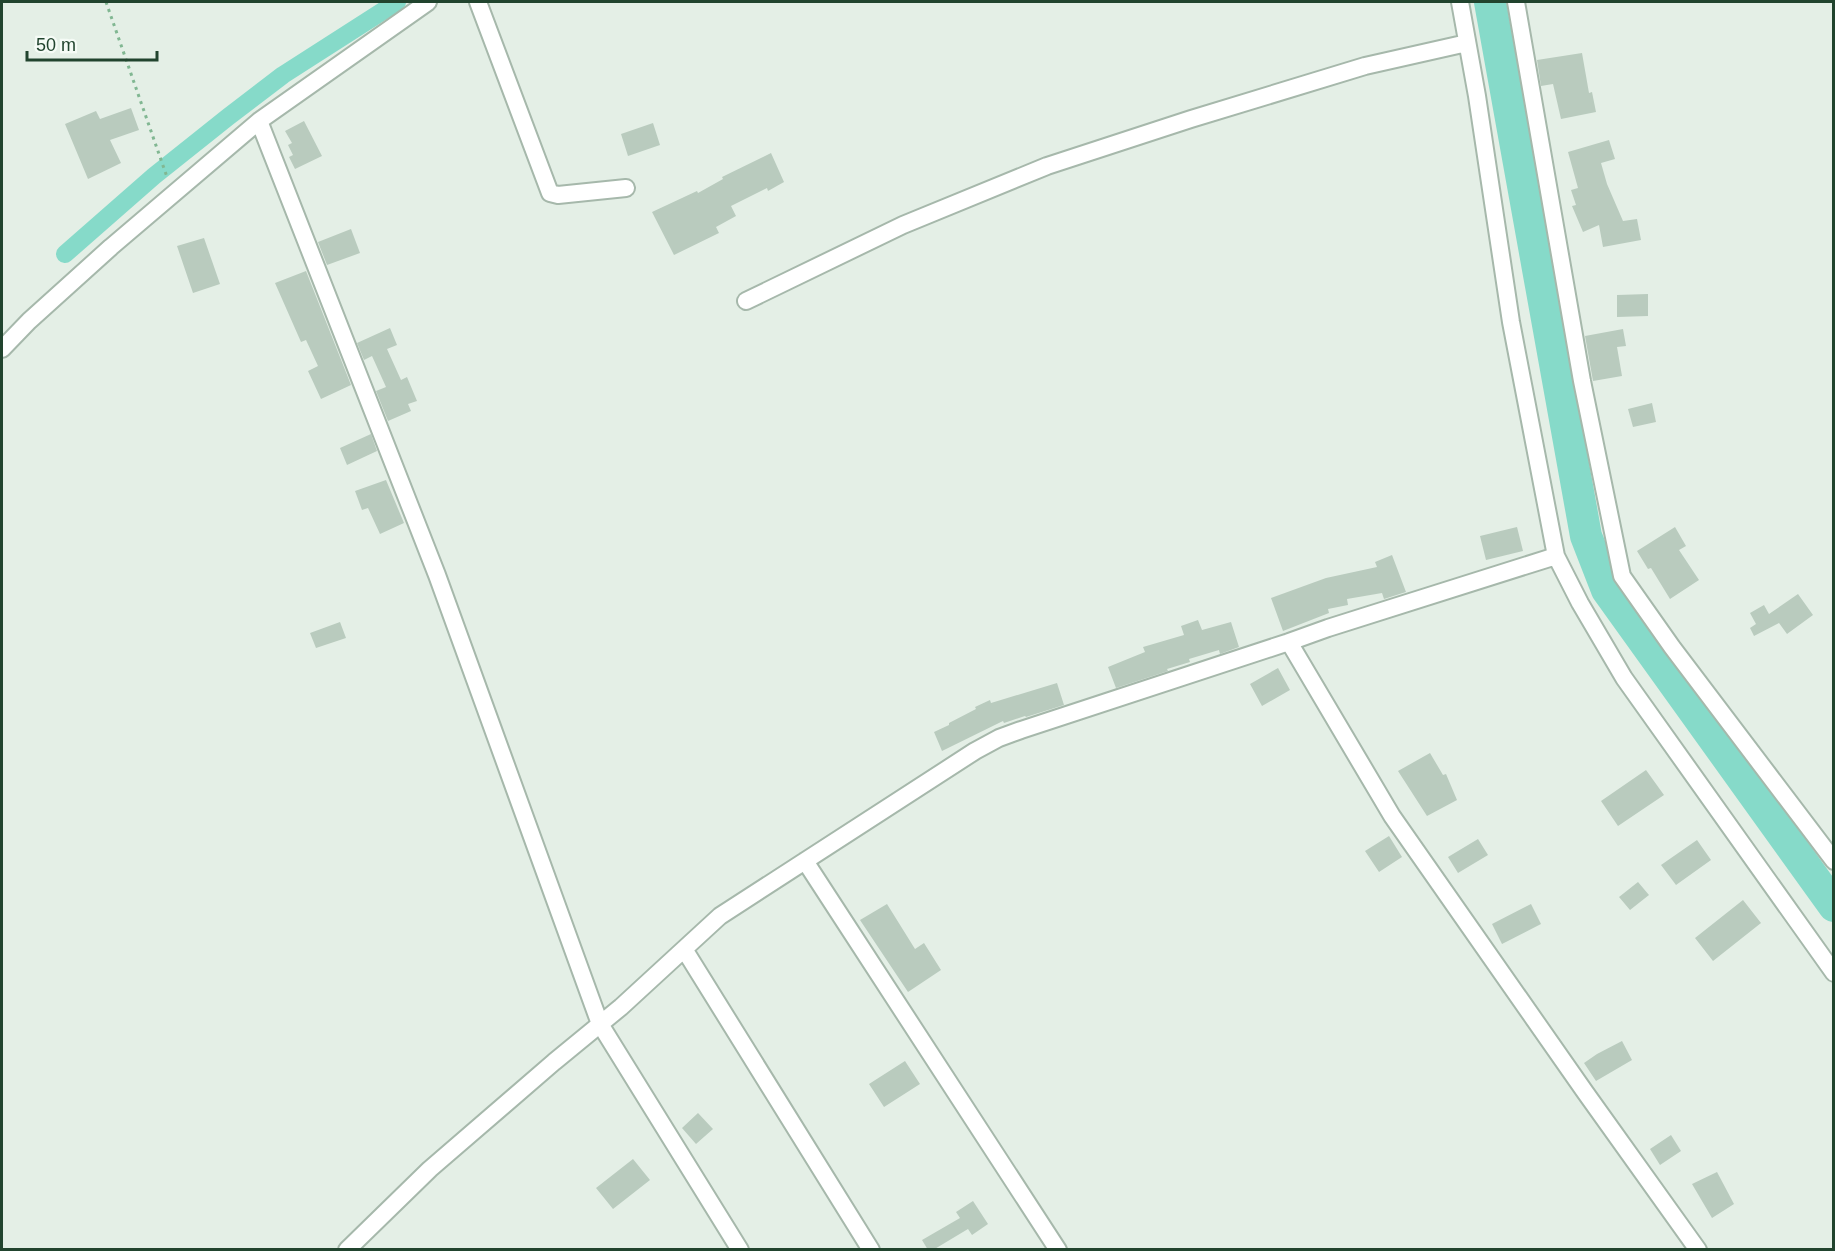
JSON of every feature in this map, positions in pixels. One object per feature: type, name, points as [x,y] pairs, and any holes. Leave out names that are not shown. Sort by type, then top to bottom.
[{"type":"street","points":[[2,350],[29,321],[111,247],[259,121],[428,2]]},
{"type":"street","points":[[478,2],[550,193],[558,195],[626,188]]},
{"type":"street","points":[[1460,2],[1478,96],[1511,322],[1556,556],[1580,603],[1624,678],[1833,973]]},
{"type":"street","points":[[1516,2],[1582,381],[1622,576],[1672,647],[1833,861]]},
{"type":"street","points":[[746,301],[903,225],[1047,166],[1365,66],[1467,43]]},
{"type":"street","points":[[259,121],[437,575],[600,1024],[740,1250]]},
{"type":"street","points":[[346,1250],[430,1169],[600,1024],[720,916],[975,751],[999,738],[1328,628],[1556,556]]},
{"type":"street","points":[[1289,642],[1392,816],[1584,1092],[1698,1250]]},
{"type":"street","points":[[805,861],[1058,1250]]},
{"type":"street","points":[[684,949],[871,1250]]},
{"type":"path","points":[[105,2],[168,182]]},
{"type":"building","points":[[1582,53],[1589,93],[1592,92],[1596,112],[1561,119],[1553,84],[1541,86],[1537,60]]},
{"type":"building","points":[[131,108],[139,130],[110,140],[121,163],[88,179],[65,124],[96,111],[100,119]]},
{"type":"building","points":[[304,121],[322,156],[295,169],[289,157],[293,155],[288,145],[292,143],[285,131]]},
{"type":"building","points":[[653,123],[660,145],[628,156],[621,134]]},
{"type":"building","points":[[1609,140],[1615,159],[1601,163],[1607,184],[1623,221],[1637,219],[1641,240],[1603,247],[1599,225],[1583,232],[1572,206],[1576,205],[1571,190],[1578,188],[1568,152]]},
{"type":"building","points":[[771,153],[784,182],[731,206],[736,216],[716,227],[719,233],[674,255],[652,212],[697,191],[698,193],[723,179],[722,177]]},
{"type":"building","points":[[351,229],[360,253],[327,265],[318,242]]},
{"type":"building","points":[[204,238],[220,284],[193,293],[177,246]]},
{"type":"building","points":[[306,271],[351,385],[321,399],[308,371],[318,366],[306,340],[301,342],[275,283]]},
{"type":"building","points":[[1648,294],[1648,316],[1617,317],[1617,295]]},
{"type":"building","points":[[390,328],[397,345],[387,349],[401,380],[407,377],[417,401],[408,404],[411,411],[388,421],[376,391],[386,387],[372,356],[364,360],[357,343]]},
{"type":"building","points":[[1623,329],[1626,346],[1617,347],[1622,376],[1593,381],[1585,336]]},
{"type":"building","points":[[1652,403],[1656,422],[1633,427],[1628,409]]},
{"type":"building","points":[[371,434],[377,451],[347,465],[340,448]]},
{"type":"building","points":[[386,480],[404,523],[380,534],[368,508],[362,510],[355,491]]},
{"type":"building","points":[[1517,527],[1523,551],[1486,560],[1480,536]]},
{"type":"building","points":[[1675,527],[1686,546],[1679,550],[1699,580],[1670,599],[1651,568],[1648,569],[1637,551]]},
{"type":"building","points":[[1392,555],[1406,592],[1384,599],[1382,593],[1347,599],[1348,605],[1328,609],[1329,613],[1283,631],[1271,598],[1326,578],[1377,567],[1375,562]]},
{"type":"building","points":[[1798,594],[1813,615],[1787,634],[1779,623],[1754,636],[1750,628],[1756,624],[1750,613],[1764,605],[1769,614]]},
{"type":"building","points":[[1198,620],[1202,630],[1231,622],[1239,647],[1220,654],[1219,650],[1189,659],[1190,662],[1167,669],[1168,671],[1116,688],[1108,667],[1145,652],[1143,647],[1184,635],[1181,626]]},
{"type":"building","points":[[340,622],[346,638],[316,648],[310,633]]},
{"type":"building","points":[[1278,668],[1290,690],[1262,706],[1250,684]]},
{"type":"building","points":[[1057,683],[1064,705],[1004,723],[1003,721],[942,751],[934,732],[976,709],[975,707],[990,700],[991,703]]},
{"type":"building","points":[[1430,753],[1443,775],[1446,774],[1457,800],[1427,816],[1398,771]]},
{"type":"building","points":[[1646,770],[1664,795],[1618,826],[1601,801]]},
{"type":"building","points":[[1389,836],[1402,857],[1379,872],[1365,851]]},
{"type":"building","points":[[1478,839],[1488,855],[1458,873],[1448,857]]},
{"type":"building","points":[[1697,840],[1711,860],[1676,885],[1661,865]]},
{"type":"building","points":[[1638,882],[1649,895],[1630,910],[1619,897]]},
{"type":"building","points":[[1743,900],[1761,923],[1713,961],[1695,938]]},
{"type":"building","points":[[887,904],[915,949],[924,943],[941,970],[908,992],[860,920]]},
{"type":"building","points":[[1531,904],[1541,924],[1502,944],[1492,924]]},
{"type":"building","points":[[1622,1041],[1632,1060],[1596,1081],[1584,1063]]},
{"type":"building","points":[[905,1061],[920,1084],[884,1107],[869,1084]]},
{"type":"building","points":[[698,1113],[713,1129],[696,1144],[682,1128]]},
{"type":"building","points":[[1671,1135],[1681,1151],[1660,1165],[1650,1149]]},
{"type":"building","points":[[633,1159],[650,1180],[613,1209],[596,1188]]},
{"type":"building","points":[[1717,1172],[1734,1204],[1712,1218],[1692,1184]]},
{"type":"building","points":[[973,1201],[988,1224],[972,1235],[968,1229],[933,1250],[928,1250],[922,1240],[960,1218],[956,1212]]},
{"type":"waterway","points":[[65,254],[154,176],[283,75],[397,2]]},
{"type":"waterway","points":[[1490,2],[1586,536],[1607,590],[1834,906]]}]
